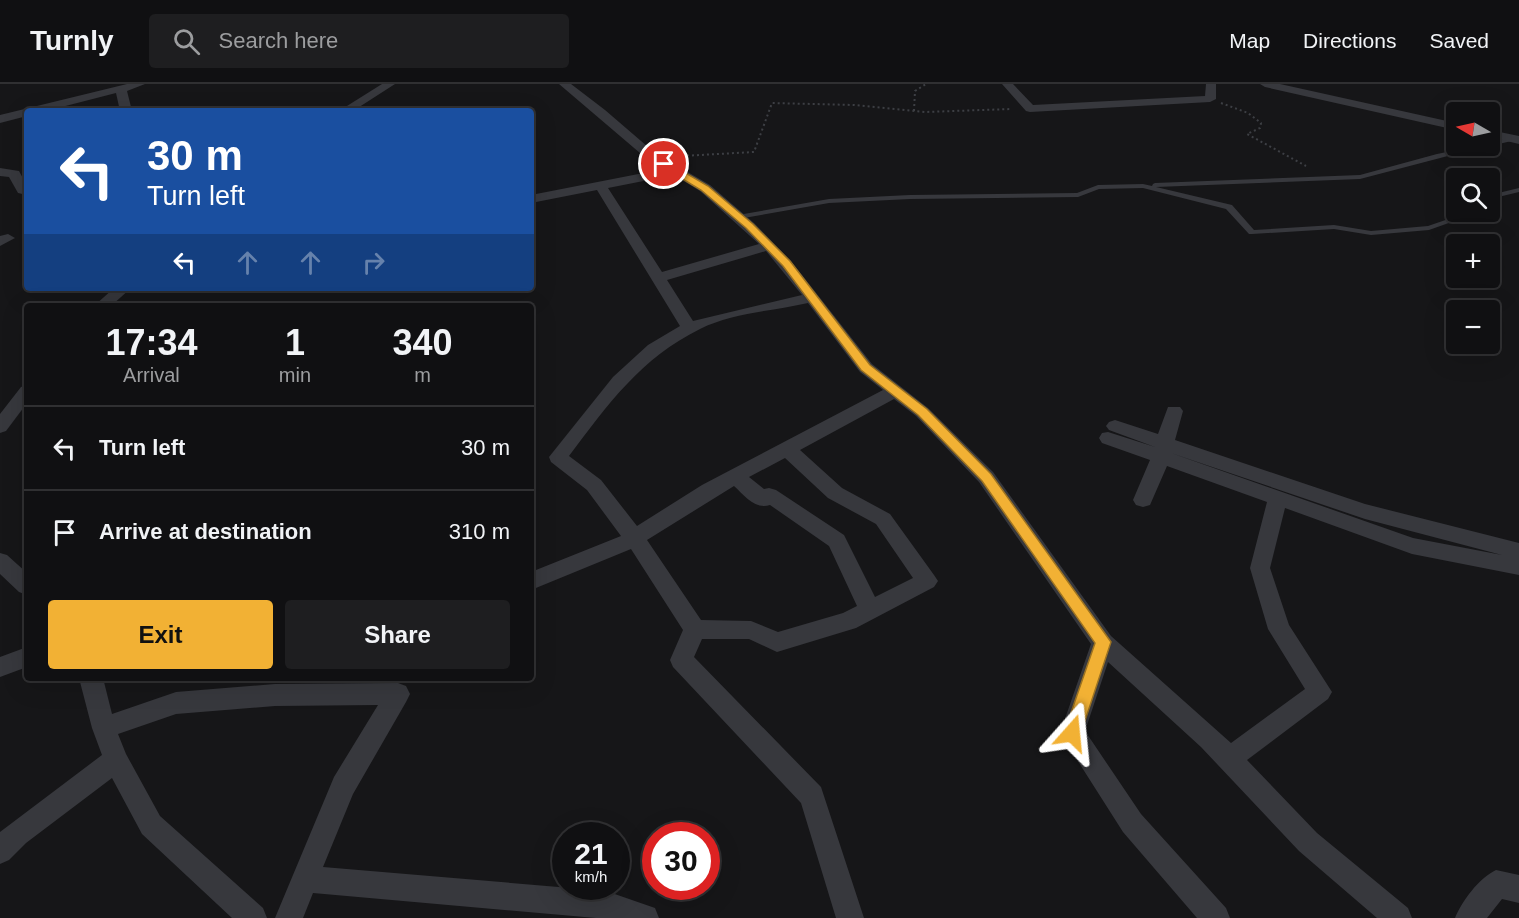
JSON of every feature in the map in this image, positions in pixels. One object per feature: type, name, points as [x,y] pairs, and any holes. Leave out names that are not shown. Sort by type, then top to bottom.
[{"type":"street","points":[[46,108],[140,84]]},
{"type":"street","points":[[350,108],[390,84]]},
{"type":"street","points":[[564,84],[601,112],[653,158],[705,188],[769,246],[812,297],[866,368],[922,412],[986,477],[1103,642],[1210,739],[1308,842],[1398,918]]},
{"type":"street","points":[[1007,84],[1030,109],[1210,99],[1211,84]]},
{"type":"street","points":[[1265,84],[1446,125]]},
{"type":"street","points":[[121,90],[125,108]]},
{"type":"street","points":[[0,119],[24,113]]},
{"type":"street","points":[[1500,136],[1516,140]]},
{"type":"street","points":[[534,198],[675,171]]},
{"type":"street","points":[[0,172],[14,174],[24,190]]},
{"type":"street","points":[[600,185],[690,329]]},
{"type":"street","points":[[658,278],[769,246]]},
{"type":"street","points":[[106,303],[120,291]]},
{"type":"street","points":[[694,629],[634,538],[594,485],[558,457],[614,384],[655,348],[690,329],[812,297]]},
{"type":"street","points":[[534,580],[634,538],[735,476],[896,391]]},
{"type":"street","points":[[0,427],[24,395]]},
{"type":"street","points":[[1143,500],[1163,450],[1174,411]]},
{"type":"street","points":[[1111,432],[1163,450],[1456,538],[1519,551]]},
{"type":"street","points":[[694,629],[751,630],[777,642],[848,621],[927,581],[883,519],[835,493],[787,449]]},
{"type":"street","points":[[1163,450],[1277,499],[1412,546],[1519,567]]},
{"type":"street","points":[[735,476],[762,500],[769,495],[837,541],[870,610]]},
{"type":"street","points":[[1229,759],[1320,692],[1279,629],[1260,568],[1277,499]]},
{"type":"street","points":[[0,561],[24,583]]},
{"type":"street","points":[[694,629],[681,660],[812,796],[850,918]]},
{"type":"street","points":[[1103,642],[1072,733],[1132,823],[1216,918]]},
{"type":"street","points":[[0,667],[24,658]]},
{"type":"street","points":[[92,681],[104,728],[116,760],[151,825],[253,918]]},
{"type":"street","points":[[104,728],[176,703],[275,695],[398,694],[343,786],[289,918]]},
{"type":"street","points":[[0,850],[17,834],[116,760]]},
{"type":"street","points":[[305,879],[606,905],[645,918]]},
{"type":"street","points":[[1469,918],[1496,884],[1519,889]]},
{"type":"lane","points":[[1500,142],[1516,140]]},
{"type":"lane","points":[[738,217],[829,201],[910,197],[1078,195],[1098,187],[1288,182],[1324,177],[1360,177],[1446,153]]},
{"type":"lane","points":[[1143,186],[1229,207],[1252,232],[1334,227],[1371,233],[1429,228],[1447,222]]},
{"type":"lane","points":[[1500,195],[1519,190]]},
{"type":"path","points":[[914,111],[915,91],[926,84]]},
{"type":"path","points":[[1210,99],[1248,113],[1260,123],[1260,128],[1247,134],[1324,177]]},
{"type":"path","points":[[653,158],[754,152],[772,103],[854,105],[914,111],[1030,109]]},
{"type":"route","points":[[664,164],[705,188],[750,226],[786,264],[866,368],[922,412],[986,477],[1103,642],[1072,733]]}]
